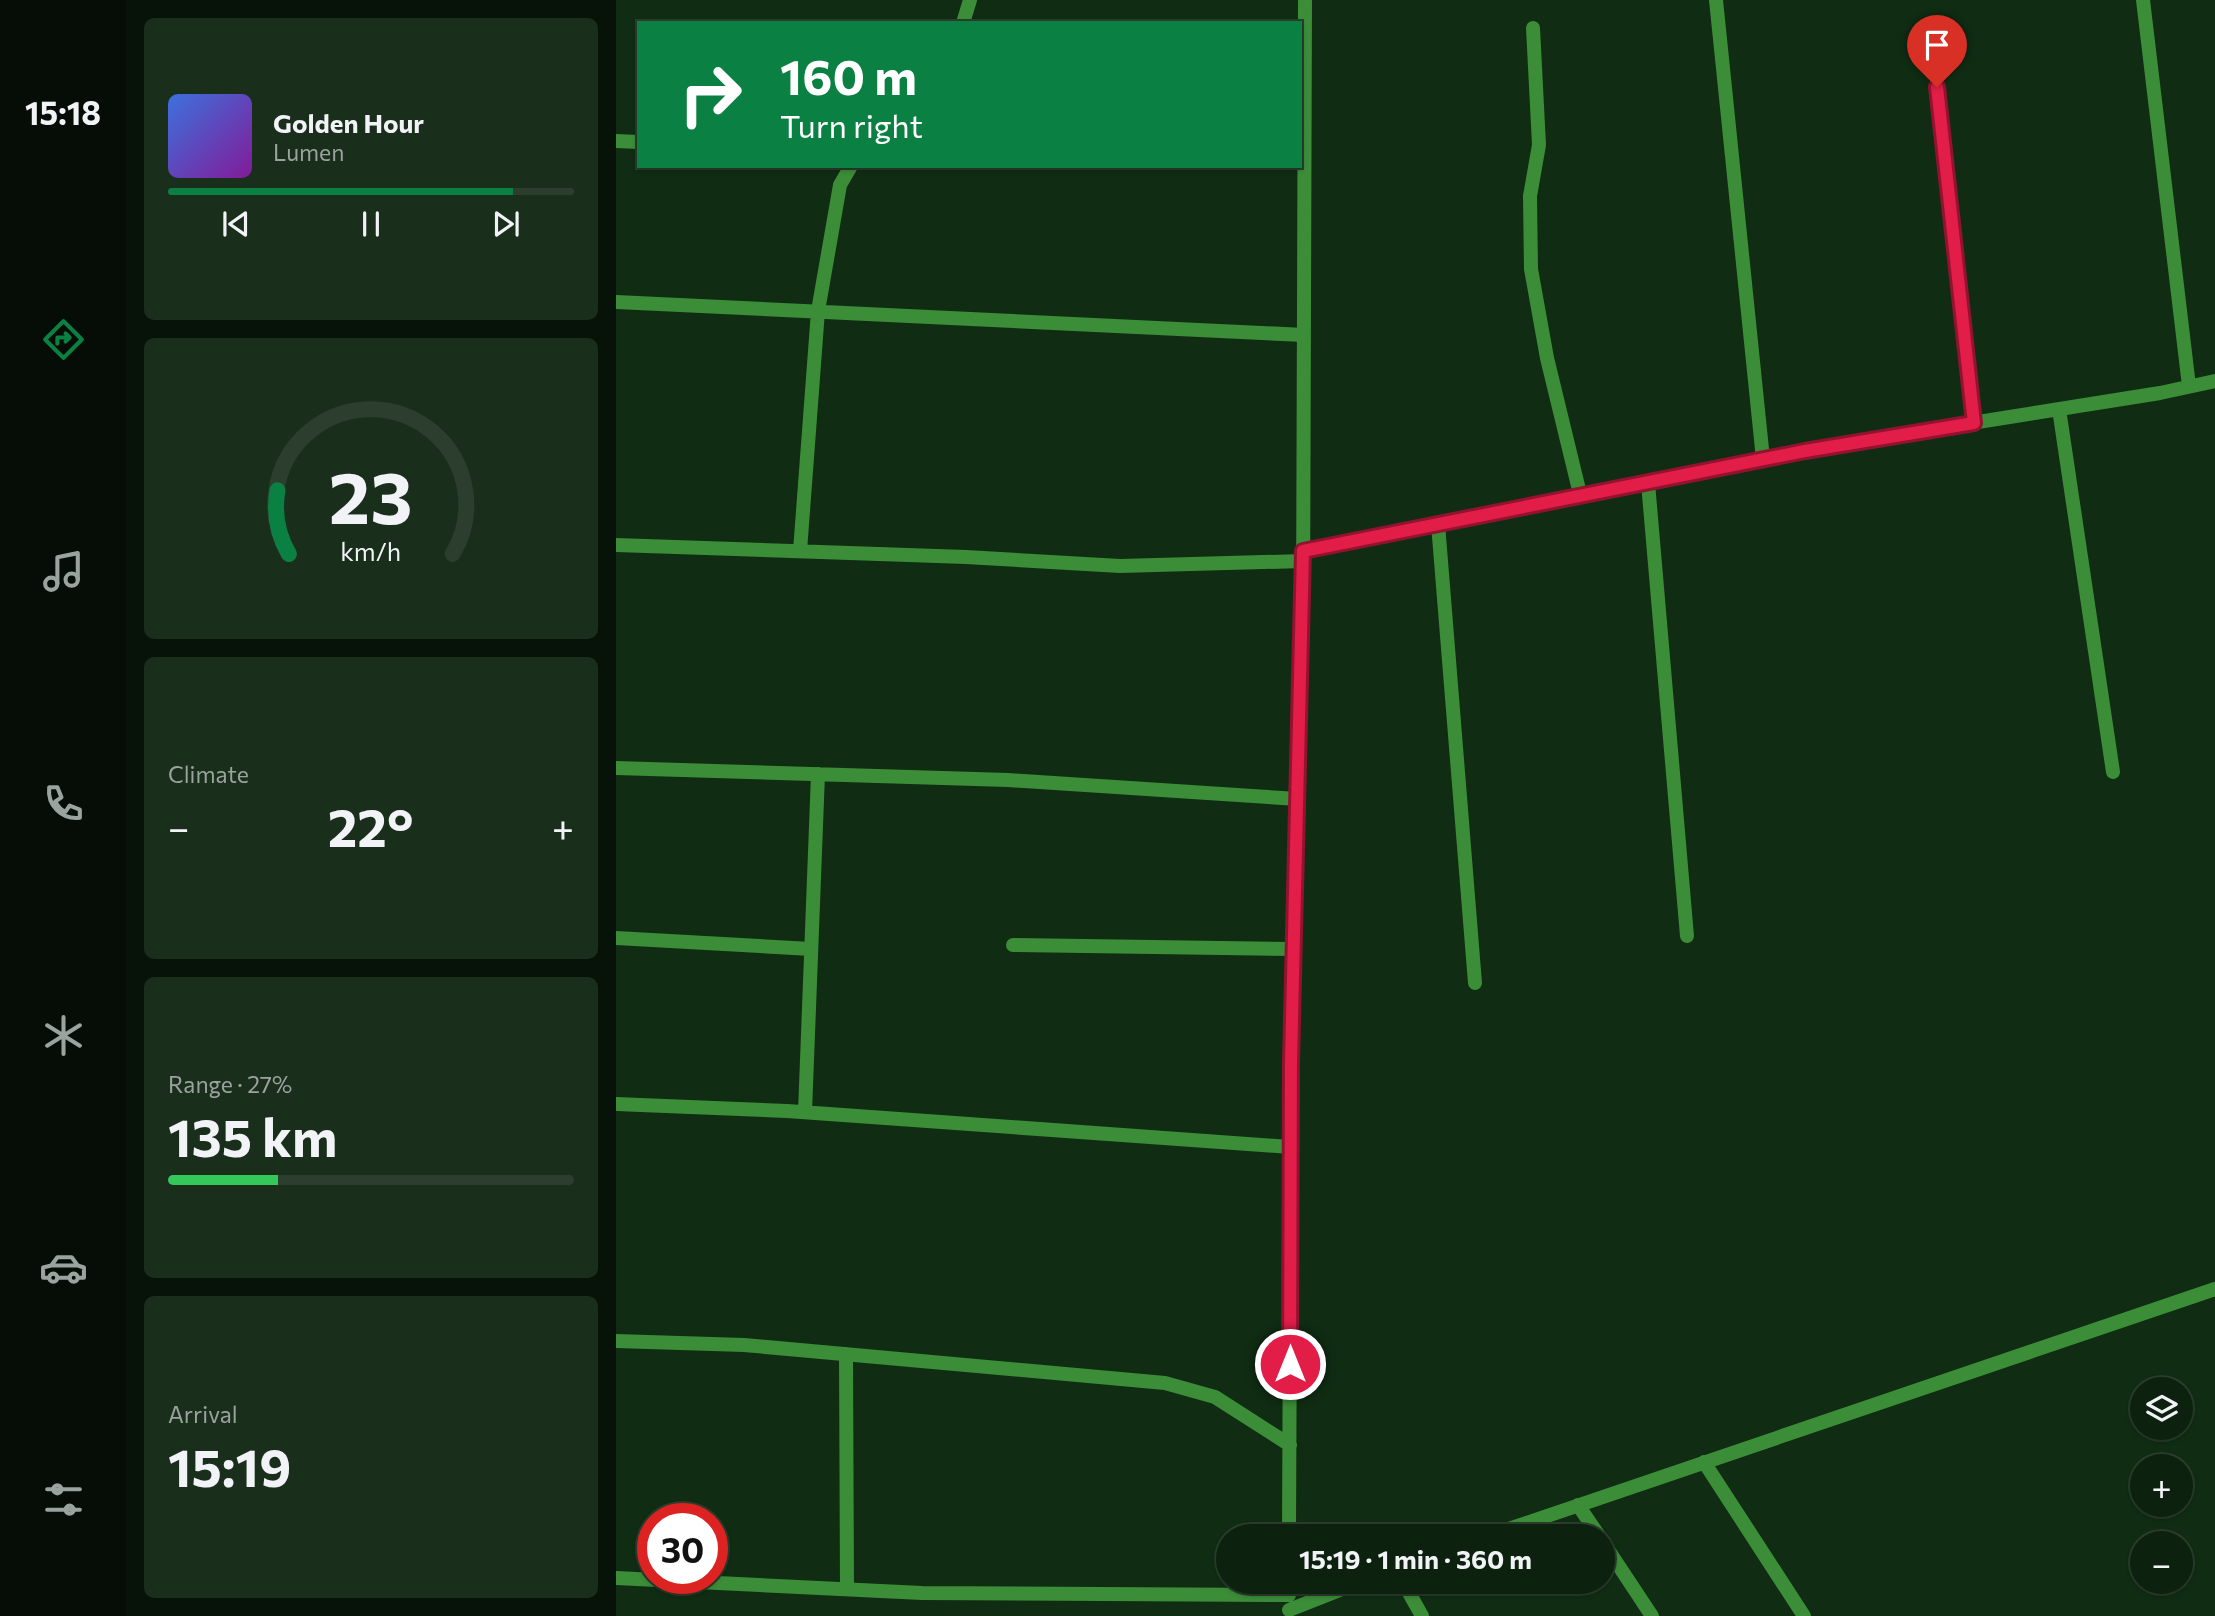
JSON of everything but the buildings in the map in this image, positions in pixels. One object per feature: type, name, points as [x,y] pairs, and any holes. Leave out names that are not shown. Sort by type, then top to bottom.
[{"type":"street","points":[[964,21],[970,0]]},
{"type":"street","points":[[1289,1524],[1290,1147],[1303,556],[1306,0]]},
{"type":"street","points":[[1716,0],[1763,459]]},
{"type":"street","points":[[2143,0],[2189,386]]},
{"type":"street","points":[[1533,28],[1539,145],[1530,196],[1531,269],[1547,358],[1580,494]]},
{"type":"street","points":[[1937,87],[1974,423]]},
{"type":"street","points":[[616,141],[637,142]]},
{"type":"street","points":[[800,551],[818,311],[840,185],[850,168]]},
{"type":"street","points":[[616,302],[1304,334]]},
{"type":"street","points":[[616,545],[1120,566],[1303,556],[1580,494],[1763,459],[2215,381]]},
{"type":"street","points":[[2059,409],[2113,772]]},
{"type":"street","points":[[1648,483],[1687,936]]},
{"type":"street","points":[[1438,524],[1475,983]]},
{"type":"street","points":[[616,768],[1007,780],[1298,799]]},
{"type":"street","points":[[805,1112],[818,774]]},
{"type":"street","points":[[616,938],[811,949]]},
{"type":"street","points":[[1013,945],[1294,949]]},
{"type":"street","points":[[616,1104],[805,1112],[1290,1147]]},
{"type":"street","points":[[1523,1524],[2215,1289]]},
{"type":"street","points":[[616,1341],[744,1345],[1165,1383],[1215,1397],[1290,1445]]},
{"type":"street","points":[[846,1354],[847,1589]]},
{"type":"street","points":[[1704,1462],[1804,1616]]},
{"type":"street","points":[[1578,1505],[1591,1524]]},
{"type":"street","points":[[1615,1560],[1652,1616]]},
{"type":"street","points":[[616,1578],[922,1593],[1289,1601],[1315,1594]]},
{"type":"street","points":[[1410,1594],[1422,1616]]},
{"type":"route","points":[[1290,1364],[1291,1062],[1303,551],[1846,443],[1974,423],[1937,87]]}]
